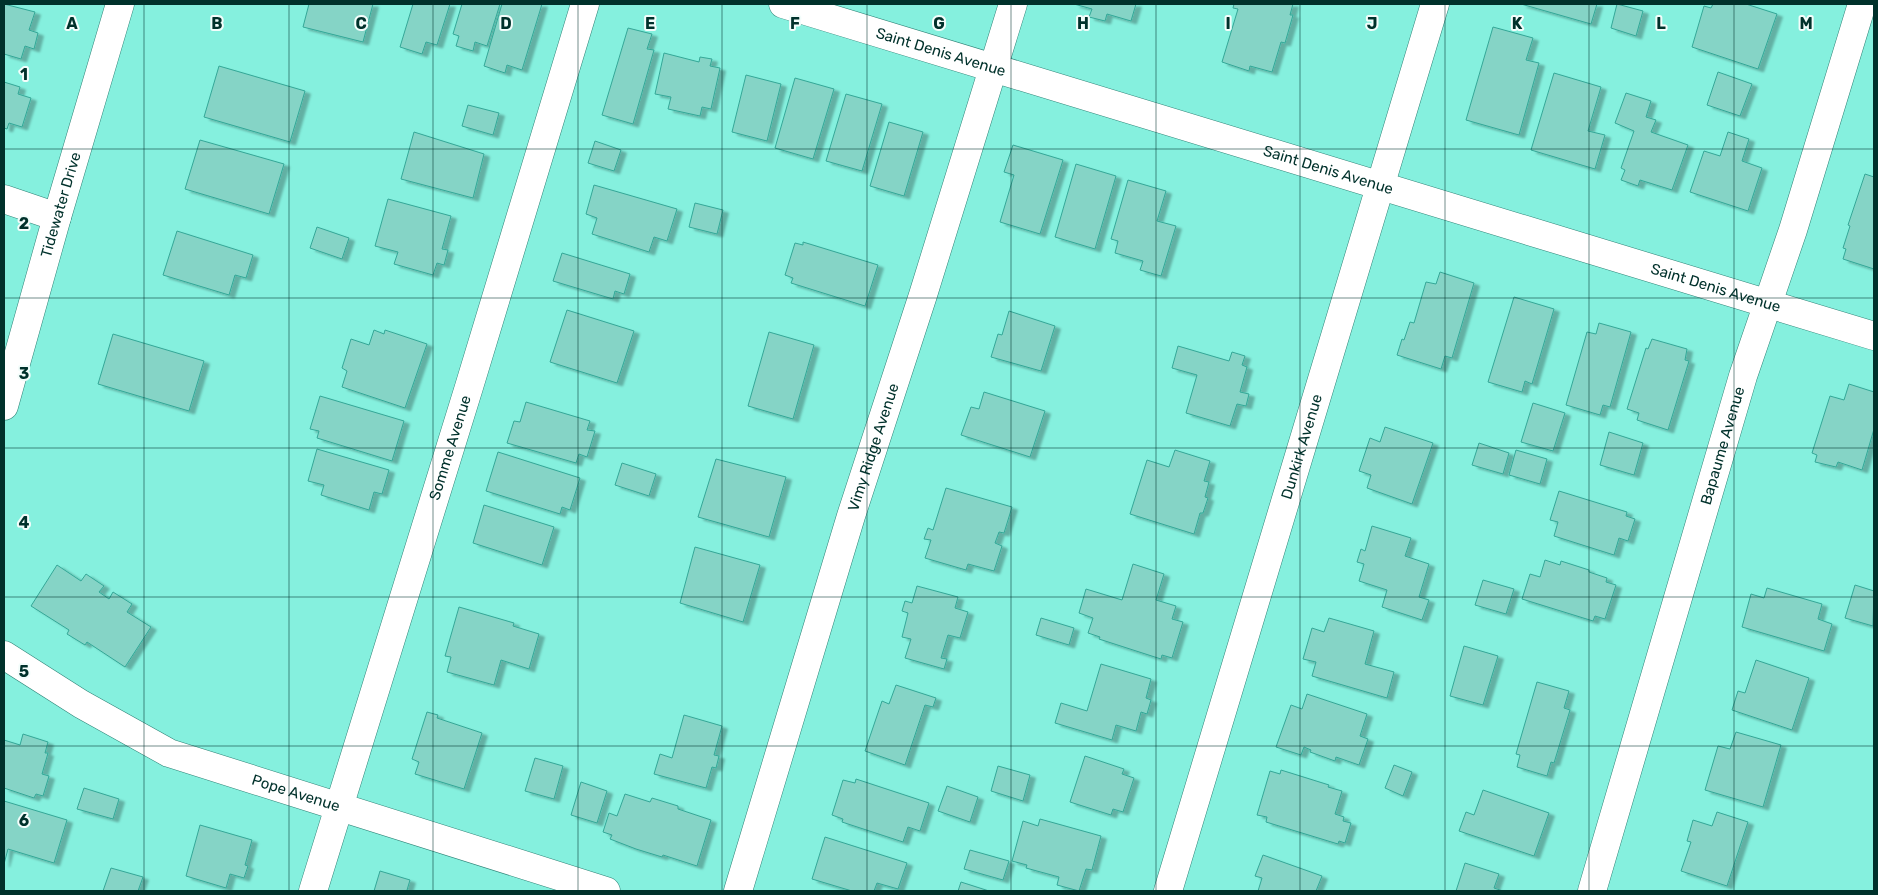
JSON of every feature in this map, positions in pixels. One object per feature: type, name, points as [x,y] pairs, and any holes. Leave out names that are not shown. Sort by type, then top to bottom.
[{"type":"main road","name":"Tidewater Drive","points":[[4,406],[57,216],[120,4]]},
{"type":"main road","name":"Somme Avenue","points":[[313,891],[469,387],[584,4]]},
{"type":"main road","name":"Saint Denis Avenue","points":[[783,4],[1874,336]]},
{"type":"main road","name":"Vimy Ridge Avenue","points":[[738,891],[852,516],[923,296],[1012,4]]},
{"type":"main road","name":"Dunkirk Avenue","points":[[1168,891],[1239,661],[1435,4]]},
{"type":"main road","name":"Bapaume Avenue","points":[[1592,891],[1743,376],[1793,230],[1862,4]]},
{"type":"main road","points":[[4,199],[57,216]]},
{"type":"main road","name":"Pope Avenue","points":[[4,655],[81,704],[170,753],[606,891]]},
{"type":"building","points":[[4,4],[35,12],[29,30],[38,33],[34,49],[25,46],[21,59],[4,54]]},
{"type":"building","points":[[309,4],[373,4],[363,42],[303,27]]},
{"type":"building","points":[[413,4],[450,4],[437,45],[426,42],[422,54],[400,47]]},
{"type":"building","points":[[462,4],[500,4],[487,46],[475,42],[473,51],[456,46],[459,36],[453,34]]},
{"type":"building","points":[[502,4],[542,4],[522,70],[507,65],[505,73],[484,66]]},
{"type":"building","points":[[1074,4],[1136,4],[1131,21],[1107,14],[1105,21],[1089,17],[1092,9]]},
{"type":"building","points":[[1234,4],[1293,4],[1290,15],[1293,15],[1285,43],[1281,42],[1272,72],[1250,66],[1249,71],[1222,62],[1238,9],[1233,8]]},
{"type":"building","points":[[1521,4],[1597,4],[1591,24]]},
{"type":"building","points":[[1617,4],[1643,11],[1636,36],[1611,28]]},
{"type":"building","points":[[1713,4],[1746,4],[1777,14],[1758,69],[1692,47],[1704,6],[1711,8]]},
{"type":"building","points":[[1493,27],[1533,38],[1526,60],[1539,63],[1519,135],[1466,120]]},
{"type":"building","points":[[628,28],[652,34],[647,49],[654,50],[633,124],[602,115]]},
{"type":"building","points":[[664,53],[699,62],[700,57],[712,59],[710,66],[720,68],[711,109],[702,107],[700,116],[668,109],[671,97],[655,94]]},
{"type":"building","points":[[219,66],[305,91],[290,142],[204,117]]},
{"type":"building","points":[[1718,72],[1752,84],[1740,116],[1707,105]]},
{"type":"building","points":[[1554,73],[1601,87],[1588,131],[1605,135],[1595,169],[1531,150]]},
{"type":"building","points":[[746,75],[781,84],[767,141],[732,132]]},
{"type":"building","points":[[795,78],[834,89],[813,159],[775,148]]},
{"type":"building","points":[[4,82],[20,87],[18,94],[31,98],[22,127],[9,123],[7,129],[4,128]]},
{"type":"building","points":[[1626,93],[1651,101],[1646,117],[1656,120],[1651,132],[1688,145],[1672,190],[1640,180],[1638,186],[1621,180],[1625,170],[1621,168],[1634,131],[1615,123]]},
{"type":"building","points":[[846,94],[882,104],[862,171],[826,161]]},
{"type":"building","points":[[468,105],[499,113],[493,135],[462,126]]},
{"type":"building","points":[[889,122],[923,132],[904,196],[870,186]]},
{"type":"building","points":[[414,132],[484,154],[473,198],[401,179]]},
{"type":"building","points":[[1728,132],[1749,139],[1742,161],[1762,168],[1748,211],[1690,192],[1704,151],[1720,156]]},
{"type":"building","points":[[200,140],[284,164],[269,214],[185,189]]},
{"type":"building","points":[[595,141],[621,150],[614,171],[588,163]]},
{"type":"building","points":[[1013,145],[1063,160],[1040,234],[1000,222],[1014,175],[1004,172]]},
{"type":"building","points":[[1076,164],[1116,176],[1095,249],[1055,237]]},
{"type":"building","points":[[1865,174],[1874,177],[1874,269],[1843,259],[1846,249],[1843,248],[1850,226],[1848,225]]},
{"type":"building","points":[[1128,180],[1166,191],[1157,221],[1176,226],[1161,276],[1140,270],[1143,261],[1115,253],[1118,241],[1111,239]]},
{"type":"building","points":[[594,185],[677,209],[667,241],[654,237],[649,252],[592,234],[597,218],[586,214]]},
{"type":"building","points":[[388,199],[451,216],[442,249],[448,250],[444,265],[437,263],[433,275],[394,264],[398,252],[375,246]]},
{"type":"building","points":[[695,203],[723,210],[717,234],[689,227]]},
{"type":"building","points":[[317,227],[349,238],[342,259],[310,248]]},
{"type":"building","points":[[177,231],[253,255],[246,278],[235,275],[229,295],[163,275]]},
{"type":"building","points":[[803,242],[878,265],[865,306],[791,283],[793,278],[785,275],[795,243],[803,245]]},
{"type":"building","points":[[562,253],[630,274],[624,294],[615,291],[613,299],[553,281]]},
{"type":"building","points":[[1440,272],[1474,283],[1452,358],[1445,356],[1441,369],[1397,355],[1410,322],[1414,323],[1426,282],[1436,284]]},
{"type":"building","points":[[1514,297],[1554,309],[1532,384],[1525,381],[1522,392],[1488,382]]},
{"type":"building","points":[[567,310],[634,331],[617,383],[550,362]]},
{"type":"building","points":[[1009,311],[1055,326],[1041,371],[991,357],[998,334],[1002,335]]},
{"type":"building","points":[[1599,323],[1631,332],[1610,407],[1603,405],[1600,415],[1566,405],[1587,332],[1596,334]]},
{"type":"building","points":[[374,330],[384,334],[385,330],[427,344],[405,408],[342,387],[347,371],[342,368],[351,339],[369,345]]},
{"type":"building","points":[[769,332],[814,345],[793,419],[748,406]]},
{"type":"building","points":[[113,334],[204,361],[189,411],[98,384]]},
{"type":"building","points":[[1652,339],[1687,349],[1685,360],[1689,361],[1668,430],[1637,420],[1639,413],[1627,409],[1646,348],[1648,349]]},
{"type":"building","points":[[1178,346],[1229,361],[1232,352],[1245,356],[1242,365],[1247,367],[1240,392],[1249,394],[1246,406],[1237,404],[1230,426],[1186,413],[1197,375],[1172,368]]},
{"type":"building","points":[[1849,384],[1874,392],[1874,429],[1862,470],[1838,462],[1836,467],[1815,462],[1817,455],[1812,453],[1830,396],[1844,400]]},
{"type":"building","points":[[984,392],[1045,411],[1030,457],[961,435],[971,407],[979,409]]},
{"type":"building","points":[[320,396],[404,421],[392,461],[317,438],[319,431],[310,429]]},
{"type":"building","points":[[526,402],[590,421],[587,430],[595,431],[587,457],[579,454],[576,463],[507,443],[514,421],[520,422]]},
{"type":"building","points":[[1533,403],[1565,413],[1553,451],[1521,442]]},
{"type":"building","points":[[1385,427],[1433,443],[1412,504],[1367,488],[1371,475],[1359,471],[1370,438],[1380,442]]},
{"type":"building","points":[[1609,432],[1643,443],[1634,475],[1600,465]]},
{"type":"building","points":[[1479,443],[1509,453],[1503,474],[1472,465]]},
{"type":"building","points":[[317,449],[389,470],[382,494],[374,492],[369,510],[321,495],[324,485],[308,481]]},
{"type":"building","points":[[1175,450],[1210,461],[1204,481],[1209,482],[1205,497],[1208,498],[1203,513],[1200,513],[1194,534],[1130,514],[1147,460],[1169,467]]},
{"type":"building","points":[[1516,450],[1547,459],[1540,484],[1509,475]]},
{"type":"building","points":[[498,452],[580,478],[570,510],[562,507],[560,514],[486,491]]},
{"type":"building","points":[[716,459],[786,477],[769,537],[698,517]]},
{"type":"building","points":[[622,463],[656,474],[649,496],[615,485]]},
{"type":"building","points":[[946,488],[1012,507],[1004,533],[999,532],[995,543],[1002,546],[994,571],[968,564],[966,570],[925,558],[931,540],[924,539],[928,528],[933,530]]},
{"type":"building","points":[[1559,491],[1627,512],[1626,516],[1635,519],[1628,541],[1619,538],[1614,555],[1554,536],[1558,522],[1550,520]]},
{"type":"building","points":[[484,505],[554,527],[542,565],[473,543]]},
{"type":"building","points":[[1372,526],[1411,538],[1405,556],[1429,564],[1419,597],[1429,600],[1422,620],[1382,607],[1387,590],[1359,581],[1364,564],[1357,562],[1361,549],[1365,551]]},
{"type":"building","points":[[695,547],[760,565],[743,622],[680,603]]},
{"type":"building","points":[[1545,560],[1560,565],[1561,561],[1589,570],[1589,572],[1607,578],[1606,582],[1616,585],[1605,619],[1595,616],[1593,621],[1522,599],[1530,574],[1540,577]]},
{"type":"building","points":[[1133,564],[1164,574],[1156,600],[1176,606],[1172,619],[1183,622],[1172,658],[1162,655],[1161,659],[1099,639],[1100,637],[1088,633],[1093,618],[1079,613],[1086,589],[1122,600]]},
{"type":"building","points":[[57,565],[81,581],[86,574],[104,586],[99,592],[109,599],[113,592],[132,604],[127,612],[151,627],[125,667],[87,642],[85,645],[67,634],[69,630],[31,606]]},
{"type":"building","points":[[1483,580],[1514,589],[1506,614],[1475,605]]},
{"type":"building","points":[[1855,585],[1874,591],[1873,626],[1845,618]]},
{"type":"building","points":[[917,586],[958,597],[955,608],[968,612],[960,638],[948,635],[941,658],[947,659],[944,669],[905,658],[911,639],[902,637],[908,613],[902,611],[905,601],[912,603]]},
{"type":"building","points":[[1767,588],[1822,604],[1818,619],[1832,624],[1824,651],[1742,627],[1751,594],[1764,598]]},
{"type":"building","points":[[459,607],[514,623],[513,626],[539,634],[529,669],[501,660],[494,685],[447,672],[451,657],[445,656]]},
{"type":"building","points":[[1041,618],[1074,628],[1069,645],[1036,635]]},
{"type":"building","points":[[1329,618],[1374,631],[1365,664],[1394,672],[1387,698],[1312,676],[1316,662],[1303,659],[1312,628],[1324,632]]},
{"type":"building","points":[[1464,646],[1498,656],[1483,705],[1450,696]]},
{"type":"building","points":[[1756,660],[1809,678],[1792,730],[1732,710],[1738,691],[1745,693]]},
{"type":"building","points":[[1101,664],[1151,679],[1146,698],[1151,700],[1147,714],[1141,712],[1136,731],[1116,725],[1112,740],[1055,723],[1061,703],[1087,711]]},
{"type":"building","points":[[1537,682],[1569,691],[1564,708],[1570,710],[1554,763],[1551,762],[1547,776],[1517,767],[1520,755],[1516,754]]},
{"type":"building","points":[[896,685],[936,698],[933,707],[925,705],[905,765],[865,751],[882,701],[889,704]]},
{"type":"building","points":[[1307,694],[1367,714],[1360,736],[1368,739],[1359,765],[1336,757],[1335,761],[1310,752],[1311,750],[1304,747],[1301,755],[1276,747],[1291,705],[1302,709]]},
{"type":"building","points":[[427,712],[438,715],[437,718],[482,733],[464,789],[415,774],[419,762],[412,759]]},
{"type":"building","points":[[684,715],[722,726],[714,755],[719,756],[716,768],[712,767],[706,788],[654,774],[660,754],[672,758]]},
{"type":"building","points":[[1736,732],[1781,745],[1763,807],[1705,790],[1718,746],[1730,749]]},
{"type":"building","points":[[23,734],[48,742],[45,753],[48,753],[42,774],[49,776],[43,796],[36,794],[34,798],[4,788],[4,740],[20,745]]},
{"type":"building","points":[[1085,756],[1124,769],[1122,774],[1134,778],[1123,812],[1113,809],[1111,815],[1070,802]]},
{"type":"building","points":[[535,758],[563,766],[554,799],[525,791]]},
{"type":"building","points":[[1394,765],[1412,772],[1403,796],[1385,788]]},
{"type":"building","points":[[998,766],[1030,775],[1023,801],[991,791]]},
{"type":"building","points":[[1281,770],[1342,791],[1335,814],[1344,817],[1343,821],[1351,823],[1345,843],[1339,841],[1338,844],[1266,822],[1267,817],[1257,815],[1270,771],[1280,774]]},
{"type":"building","points":[[856,779],[929,803],[920,831],[908,827],[903,842],[842,822],[843,819],[832,815],[843,780],[855,783]]},
{"type":"building","points":[[581,782],[607,791],[597,823],[571,815]]},
{"type":"building","points":[[947,786],[978,797],[970,822],[938,811]]},
{"type":"building","points":[[84,788],[119,799],[113,819],[77,809]]},
{"type":"building","points":[[1483,790],[1549,813],[1534,856],[1459,831],[1466,812],[1474,815]]},
{"type":"building","points":[[625,794],[650,802],[652,798],[678,806],[678,809],[711,820],[697,866],[636,849],[610,839],[612,835],[603,832],[609,813],[617,816]]},
{"type":"building","points":[[4,801],[67,820],[54,863],[8,849],[4,864]]},
{"type":"building","points":[[1717,812],[1748,822],[1727,886],[1681,871],[1691,842],[1687,841],[1693,820],[1712,826]]},
{"type":"building","points":[[1040,819],[1101,836],[1092,870],[1086,869],[1079,891],[1057,885],[1059,877],[1026,868],[1027,865],[1012,861],[1023,821],[1038,826]]},
{"type":"building","points":[[200,825],[252,840],[245,865],[248,866],[244,878],[230,874],[226,888],[186,876]]},
{"type":"building","points":[[825,837],[907,863],[898,889],[877,883],[874,891],[852,891],[812,879]]},
{"type":"building","points":[[970,850],[1009,861],[1003,880],[964,869]]},
{"type":"building","points":[[1263,855],[1322,876],[1316,891],[1258,891],[1262,878],[1255,876]]},
{"type":"building","points":[[1465,863],[1499,874],[1494,888],[1503,891],[1456,891]]},
{"type":"building","points":[[111,868],[143,877],[138,891],[103,891]]},
{"type":"building","points":[[380,871],[410,880],[407,890],[411,891],[374,891]]},
{"type":"building","points":[[961,882],[989,891],[958,891]]}]
